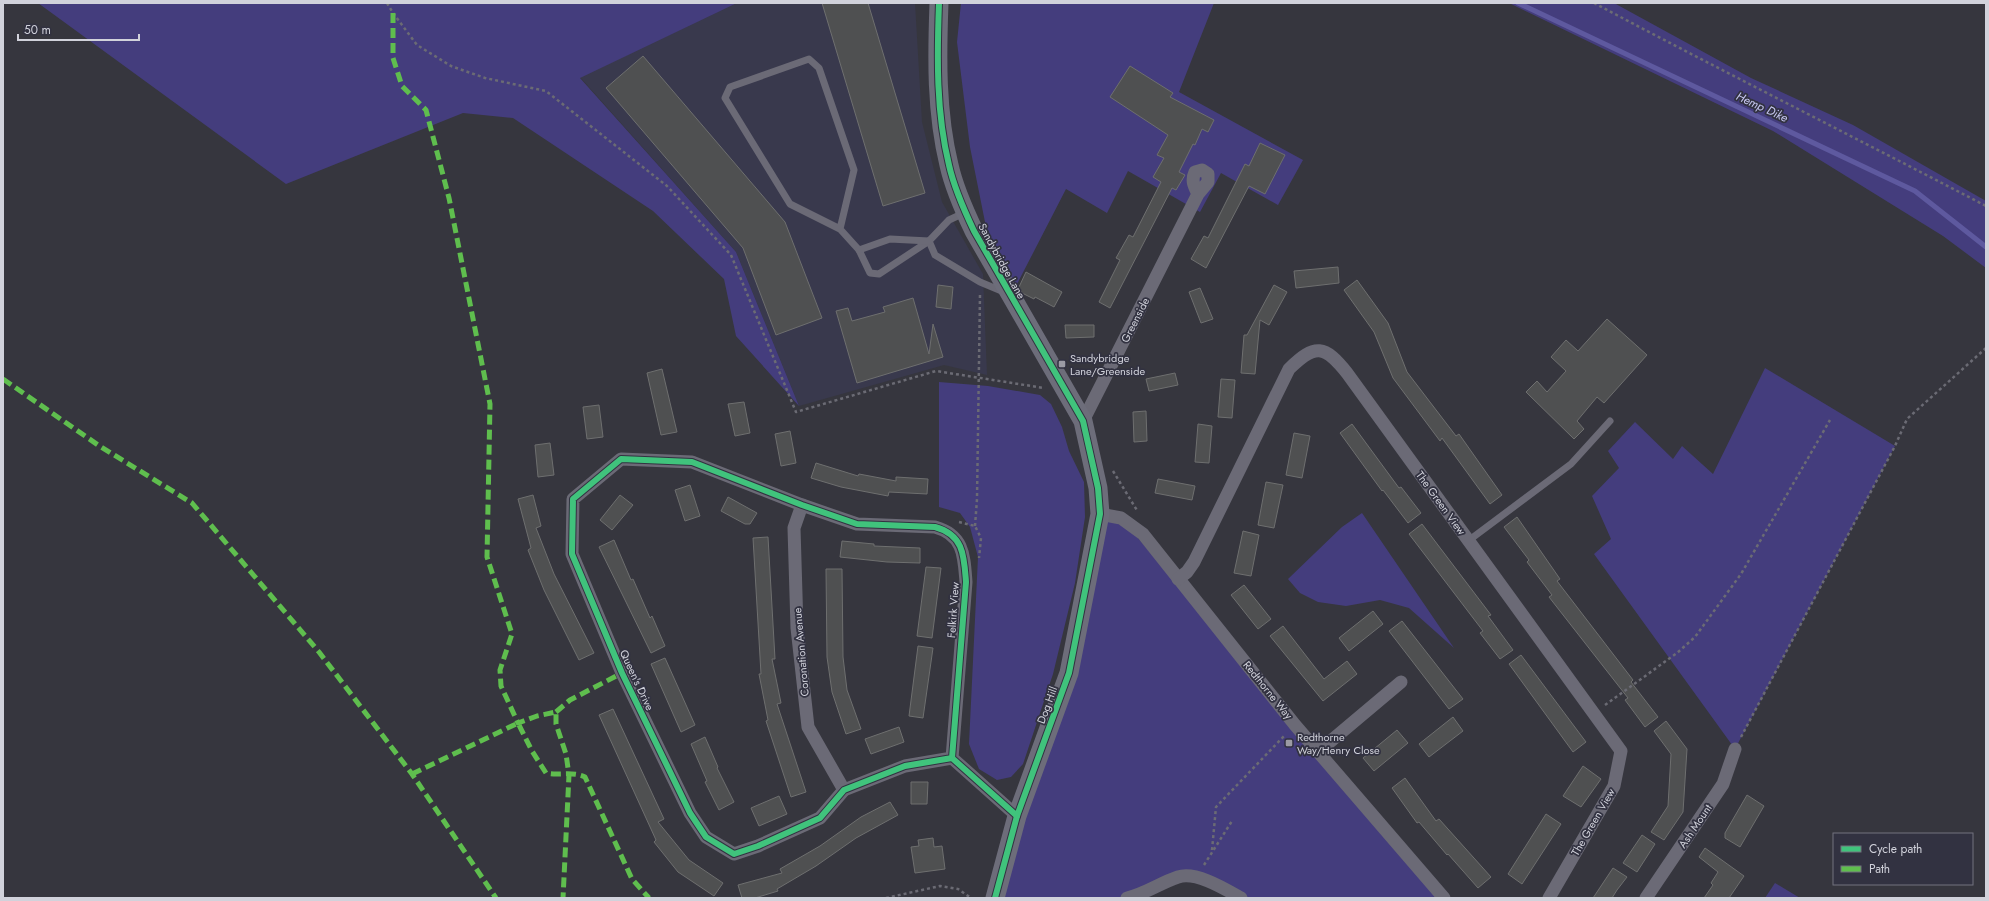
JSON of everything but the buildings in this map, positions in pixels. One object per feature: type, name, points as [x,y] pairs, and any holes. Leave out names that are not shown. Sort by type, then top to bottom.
[{"type":"street","name":"Sandybridge Lane","points":[[939,3],[939,110],[949,166],[965,212],[1008,293],[1083,422],[1098,488],[1100,514]]},
{"type":"street","name":"Greenside","points":[[1083,422],[1187,219],[1198,194]]},
{"type":"street","name":"The Green View","points":[[1178,579],[1187,572],[1194,562],[1289,369],[1301,357],[1313,350],[1326,352],[1334,358],[1621,751],[1614,786],[1549,898]]},
{"type":"street","name":"Queen's Drive","points":[[802,506],[692,462],[621,459],[573,499],[572,554],[622,672],[690,813],[706,837],[734,854],[758,846],[820,818],[844,790],[905,766],[952,758]]},
{"type":"street","name":"Felkirk View","points":[[802,506],[857,524],[935,527],[946,530],[956,539],[964,556],[966,582],[952,758]]},
{"type":"street","name":"Coronation Avenue","points":[[802,506],[794,528],[797,628],[808,727],[844,790]]},
{"type":"street","name":"Redthorne Way","points":[[1100,514],[1121,518],[1139,530],[1159,551],[1178,579],[1296,725],[1444,898]]},
{"type":"street","name":"Dog Hill","points":[[995,898],[1017,816],[1069,673],[1100,514]]},
{"type":"street","points":[[1319,751],[1401,682]]},
{"type":"street","name":"Ash Mount","points":[[1646,898],[1723,784],[1735,749]]},
{"type":"street","points":[[952,758],[1017,816]]},
{"type":"street","points":[[1127,898],[1142,894],[1179,877],[1196,878],[1216,884],[1241,898]]},
{"type":"lane","points":[[840,229],[854,170],[819,68],[809,59],[730,87],[725,98],[790,204],[840,229],[859,250],[870,273],[879,274],[929,240],[949,220],[965,212]]},
{"type":"lane","points":[[859,250],[890,239],[929,240]]},
{"type":"lane","points":[[929,240],[935,255],[980,282],[1008,293]]},
{"type":"lane","points":[[1468,541],[1571,464],[1610,421]]},
{"type":"path","points":[[387,3],[417,44],[451,66],[485,78],[546,91],[666,186],[731,255],[796,412],[936,371],[1064,391]]},
{"type":"path","points":[[1594,3],[1733,77],[1986,206]]},
{"type":"path","points":[[975,526],[977,500],[980,282]]},
{"type":"path","points":[[1735,749],[1895,446],[1907,419],[1986,348]]},
{"type":"path","points":[[1594,713],[1677,653],[1695,637],[1742,574],[1830,420]]},
{"type":"path","points":[[1111,467],[1138,513]]},
{"type":"path","points":[[1212,850],[1216,807],[1296,725]]},
{"type":"path","points":[[1196,878],[1212,850],[1232,821]]},
{"type":"path","points":[[886,898],[940,886],[958,889],[971,898]]},
{"type":"shaded area","points":[[38,3],[737,3],[580,78],[736,252],[799,406],[736,336],[724,279],[653,211],[513,118],[463,113],[286,184]]},
{"type":"shaded area","points":[[737,3],[915,3],[922,122],[942,202],[983,274],[987,375],[944,365],[799,406],[736,252],[580,77]]},
{"type":"shaded area","points":[[961,3],[1214,3],[1179,92],[1303,160],[1278,205],[1221,173],[1200,212],[1128,171],[1107,213],[1066,189],[1014,290],[990,247],[970,147],[957,42]]},
{"type":"shaded area","points":[[1509,3],[1614,3],[1751,78],[1853,125],[1986,201],[1986,268],[1943,236],[1773,131]]},
{"type":"shaded area","points":[[1765,368],[1895,446],[1735,749],[1594,554],[1611,539],[1592,496],[1619,468],[1608,451],[1635,422],[1673,459],[1682,446],[1713,474]]},
{"type":"shaded area","points":[[939,382],[988,386],[1040,395],[1051,404],[1062,427],[1069,451],[1084,482],[1085,517],[1075,583],[1053,674],[1023,764],[1011,777],[997,780],[979,769],[969,744],[978,557],[970,527],[960,513],[939,507]]},
{"type":"shaded area","points":[[1362,513],[1454,648],[1409,608],[1380,600],[1346,606],[1318,602],[1300,593],[1288,579],[1342,527]]},
{"type":"shaded area","points":[[1100,514],[1121,518],[1444,898],[1241,898],[1194,877],[1123,898],[995,898],[1069,673]]},
{"type":"shaded area","points":[[1775,883],[1800,898],[1765,898]]},
{"type":"waterway","name":"Hemp Dike","points":[[1518,3],[1915,191],[1986,247]]},
{"type":"marked path","points":[[393,13],[393,58],[402,86],[426,110],[449,198],[490,404],[487,557],[512,634],[500,670],[501,686],[518,723],[537,716],[556,712],[556,724],[566,754],[569,775],[563,898]]},
{"type":"marked path","points":[[3,379],[98,445],[192,503],[319,652],[412,774],[496,898]]},
{"type":"marked path","points":[[556,712],[570,700],[622,673]]},
{"type":"marked path","points":[[412,774],[518,723],[532,751],[546,773],[576,774],[585,777],[632,879],[649,898]]},
{"type":"cycle path","points":[[939,3],[938,84],[945,145],[954,182],[974,231],[1083,421],[1098,488],[1100,514],[1069,673],[1017,816],[995,898]]},
{"type":"cycle path","points":[[952,758],[905,766],[844,790],[820,818],[758,846],[734,854],[706,837],[690,813],[622,673],[572,554],[573,499],[621,459],[692,462],[802,505],[857,524],[935,527],[952,535],[961,548],[966,582],[952,758],[1017,816]]},
{"type":"place","name":"Sandybridge Lane/Greenside","points":[[1062,364]]},
{"type":"place","name":"Redthorne Way/Henry Close","points":[[1289,743]]}]
